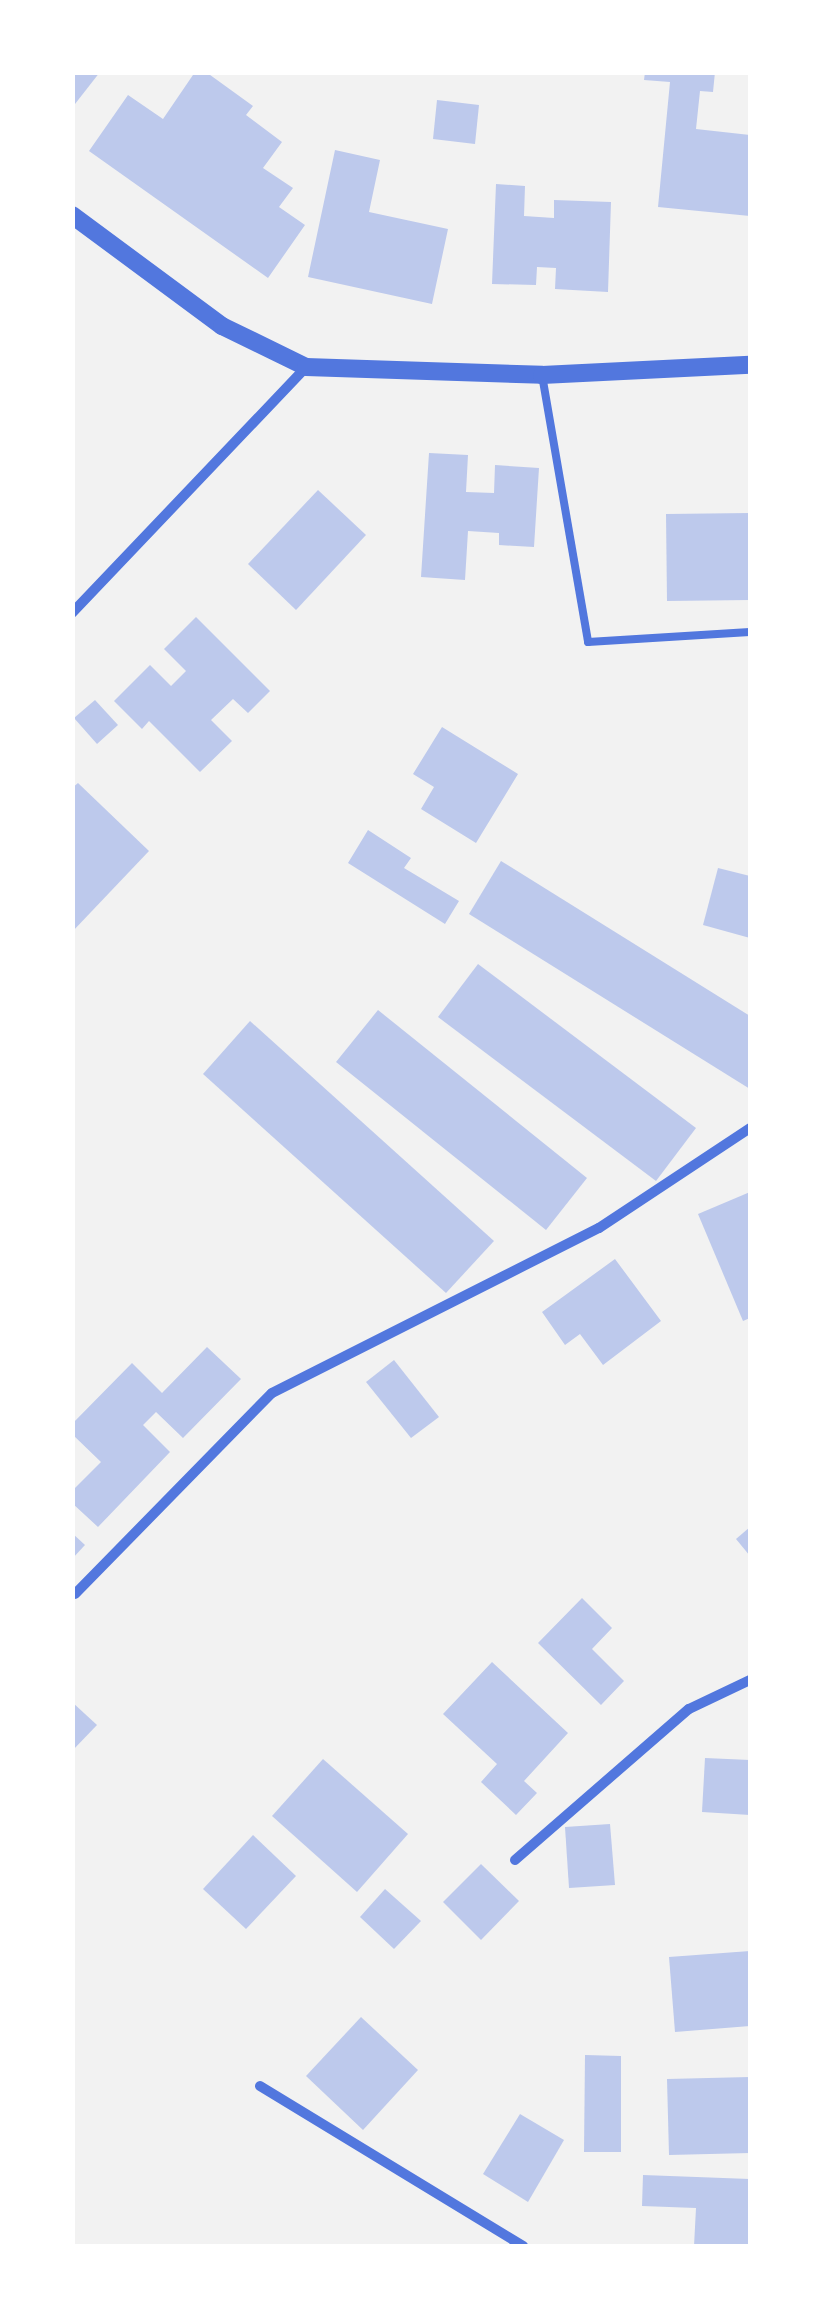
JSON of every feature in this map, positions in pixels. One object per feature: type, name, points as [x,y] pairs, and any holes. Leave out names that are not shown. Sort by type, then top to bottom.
[{"type":"street","points":[[72,215],[222,326],[306,367],[542,375],[750,364]]},
{"type":"street","points":[[72,613],[306,367]]},
{"type":"street","points":[[74,1594],[272,1393],[599,1228],[750,1128]]},
{"type":"street","points":[[516,1860],[689,1710],[750,1680]]},
{"type":"street","points":[[260,2086],[523,2246]]},
{"type":"lane","points":[[542,375],[588,642],[750,632]]},
{"type":"building","points":[[72,72],[100,72],[75,104],[72,102]]},
{"type":"building","points":[[195,72],[206,72],[253,106],[246,115],[282,142],[263,168],[293,188],[279,207],[305,225],[268,278],[89,151],[128,95],[163,119]]},
{"type":"building","points":[[645,72],[715,72],[713,92],[700,91],[696,129],[750,135],[750,216],[658,207],[670,82],[644,80]]},
{"type":"building","points":[[437,100],[479,105],[475,144],[433,139]]},
{"type":"building","points":[[335,150],[380,160],[369,212],[448,229],[432,304],[308,277]]},
{"type":"building","points":[[496,184],[525,186],[524,216],[554,218],[554,200],[611,202],[608,292],[555,289],[556,268],[537,267],[536,285],[492,284]]},
{"type":"building","points":[[429,453],[468,455],[466,492],[494,493],[495,465],[539,468],[534,547],[499,545],[499,533],[468,531],[465,580],[421,577]]},
{"type":"building","points":[[318,490],[366,535],[296,610],[248,564]]},
{"type":"building","points":[[750,513],[750,600],[667,601],[666,514]]},
{"type":"building","points":[[196,617],[270,691],[248,713],[233,699],[211,720],[232,741],[200,772],[149,721],[142,729],[114,701],[150,665],[171,686],[186,671],[164,649]]},
{"type":"building","points":[[95,700],[118,725],[97,744],[74,718]]},
{"type":"building","points":[[442,727],[518,774],[476,843],[421,809],[434,787],[413,774]]},
{"type":"building","points":[[78,783],[149,851],[72,932],[72,788]]},
{"type":"building","points":[[368,830],[411,858],[404,868],[459,901],[445,924],[348,863]]},
{"type":"building","points":[[501,861],[750,1016],[750,1089],[469,914]]},
{"type":"building","points":[[718,868],[750,876],[750,938],[703,925]]},
{"type":"building","points":[[478,964],[696,1128],[656,1181],[438,1017]]},
{"type":"building","points":[[378,1010],[587,1178],[546,1230],[336,1062]]},
{"type":"building","points":[[250,1021],[494,1241],[446,1293],[203,1074]]},
{"type":"building","points":[[750,1192],[750,1318],[743,1321],[698,1214]]},
{"type":"building","points":[[615,1259],[661,1321],[603,1365],[580,1334],[565,1345],[542,1312]]},
{"type":"building","points":[[207,1347],[241,1379],[183,1438],[156,1412],[143,1425],[170,1452],[98,1527],[72,1503],[72,1491],[101,1462],[72,1434],[72,1424],[132,1363],[162,1393]]},
{"type":"building","points":[[394,1360],[439,1417],[411,1438],[366,1382]]},
{"type":"building","points":[[750,1527],[750,1556],[736,1539]]},
{"type":"building","points":[[72,1533],[85,1545],[72,1559]]},
{"type":"building","points":[[582,1598],[612,1628],[592,1649],[624,1681],[601,1705],[538,1643]]},
{"type":"building","points":[[492,1662],[568,1733],[524,1781],[537,1793],[516,1815],[481,1782],[497,1764],[443,1714]]},
{"type":"building","points":[[72,1702],[97,1725],[72,1751]]},
{"type":"building","points":[[705,1758],[750,1760],[750,1815],[702,1812]]},
{"type":"building","points":[[323,1759],[408,1834],[357,1892],[272,1816]]},
{"type":"building","points":[[610,1824],[615,1885],[569,1888],[565,1827]]},
{"type":"building","points":[[253,1835],[296,1876],[246,1929],[203,1889]]},
{"type":"building","points":[[481,1864],[519,1901],[481,1940],[443,1902]]},
{"type":"building","points":[[385,1889],[421,1921],[394,1949],[360,1917]]},
{"type":"building","points":[[750,1951],[750,2026],[675,2032],[669,1957]]},
{"type":"building","points":[[361,2017],[418,2070],[363,2130],[306,2076]]},
{"type":"building","points":[[585,2055],[621,2056],[621,2152],[584,2152]]},
{"type":"building","points":[[750,2077],[750,2153],[669,2155],[667,2079]]},
{"type":"building","points":[[520,2114],[564,2140],[528,2202],[483,2174]]},
{"type":"building","points":[[643,2175],[750,2179],[750,2246],[694,2246],[696,2208],[642,2206]]}]
